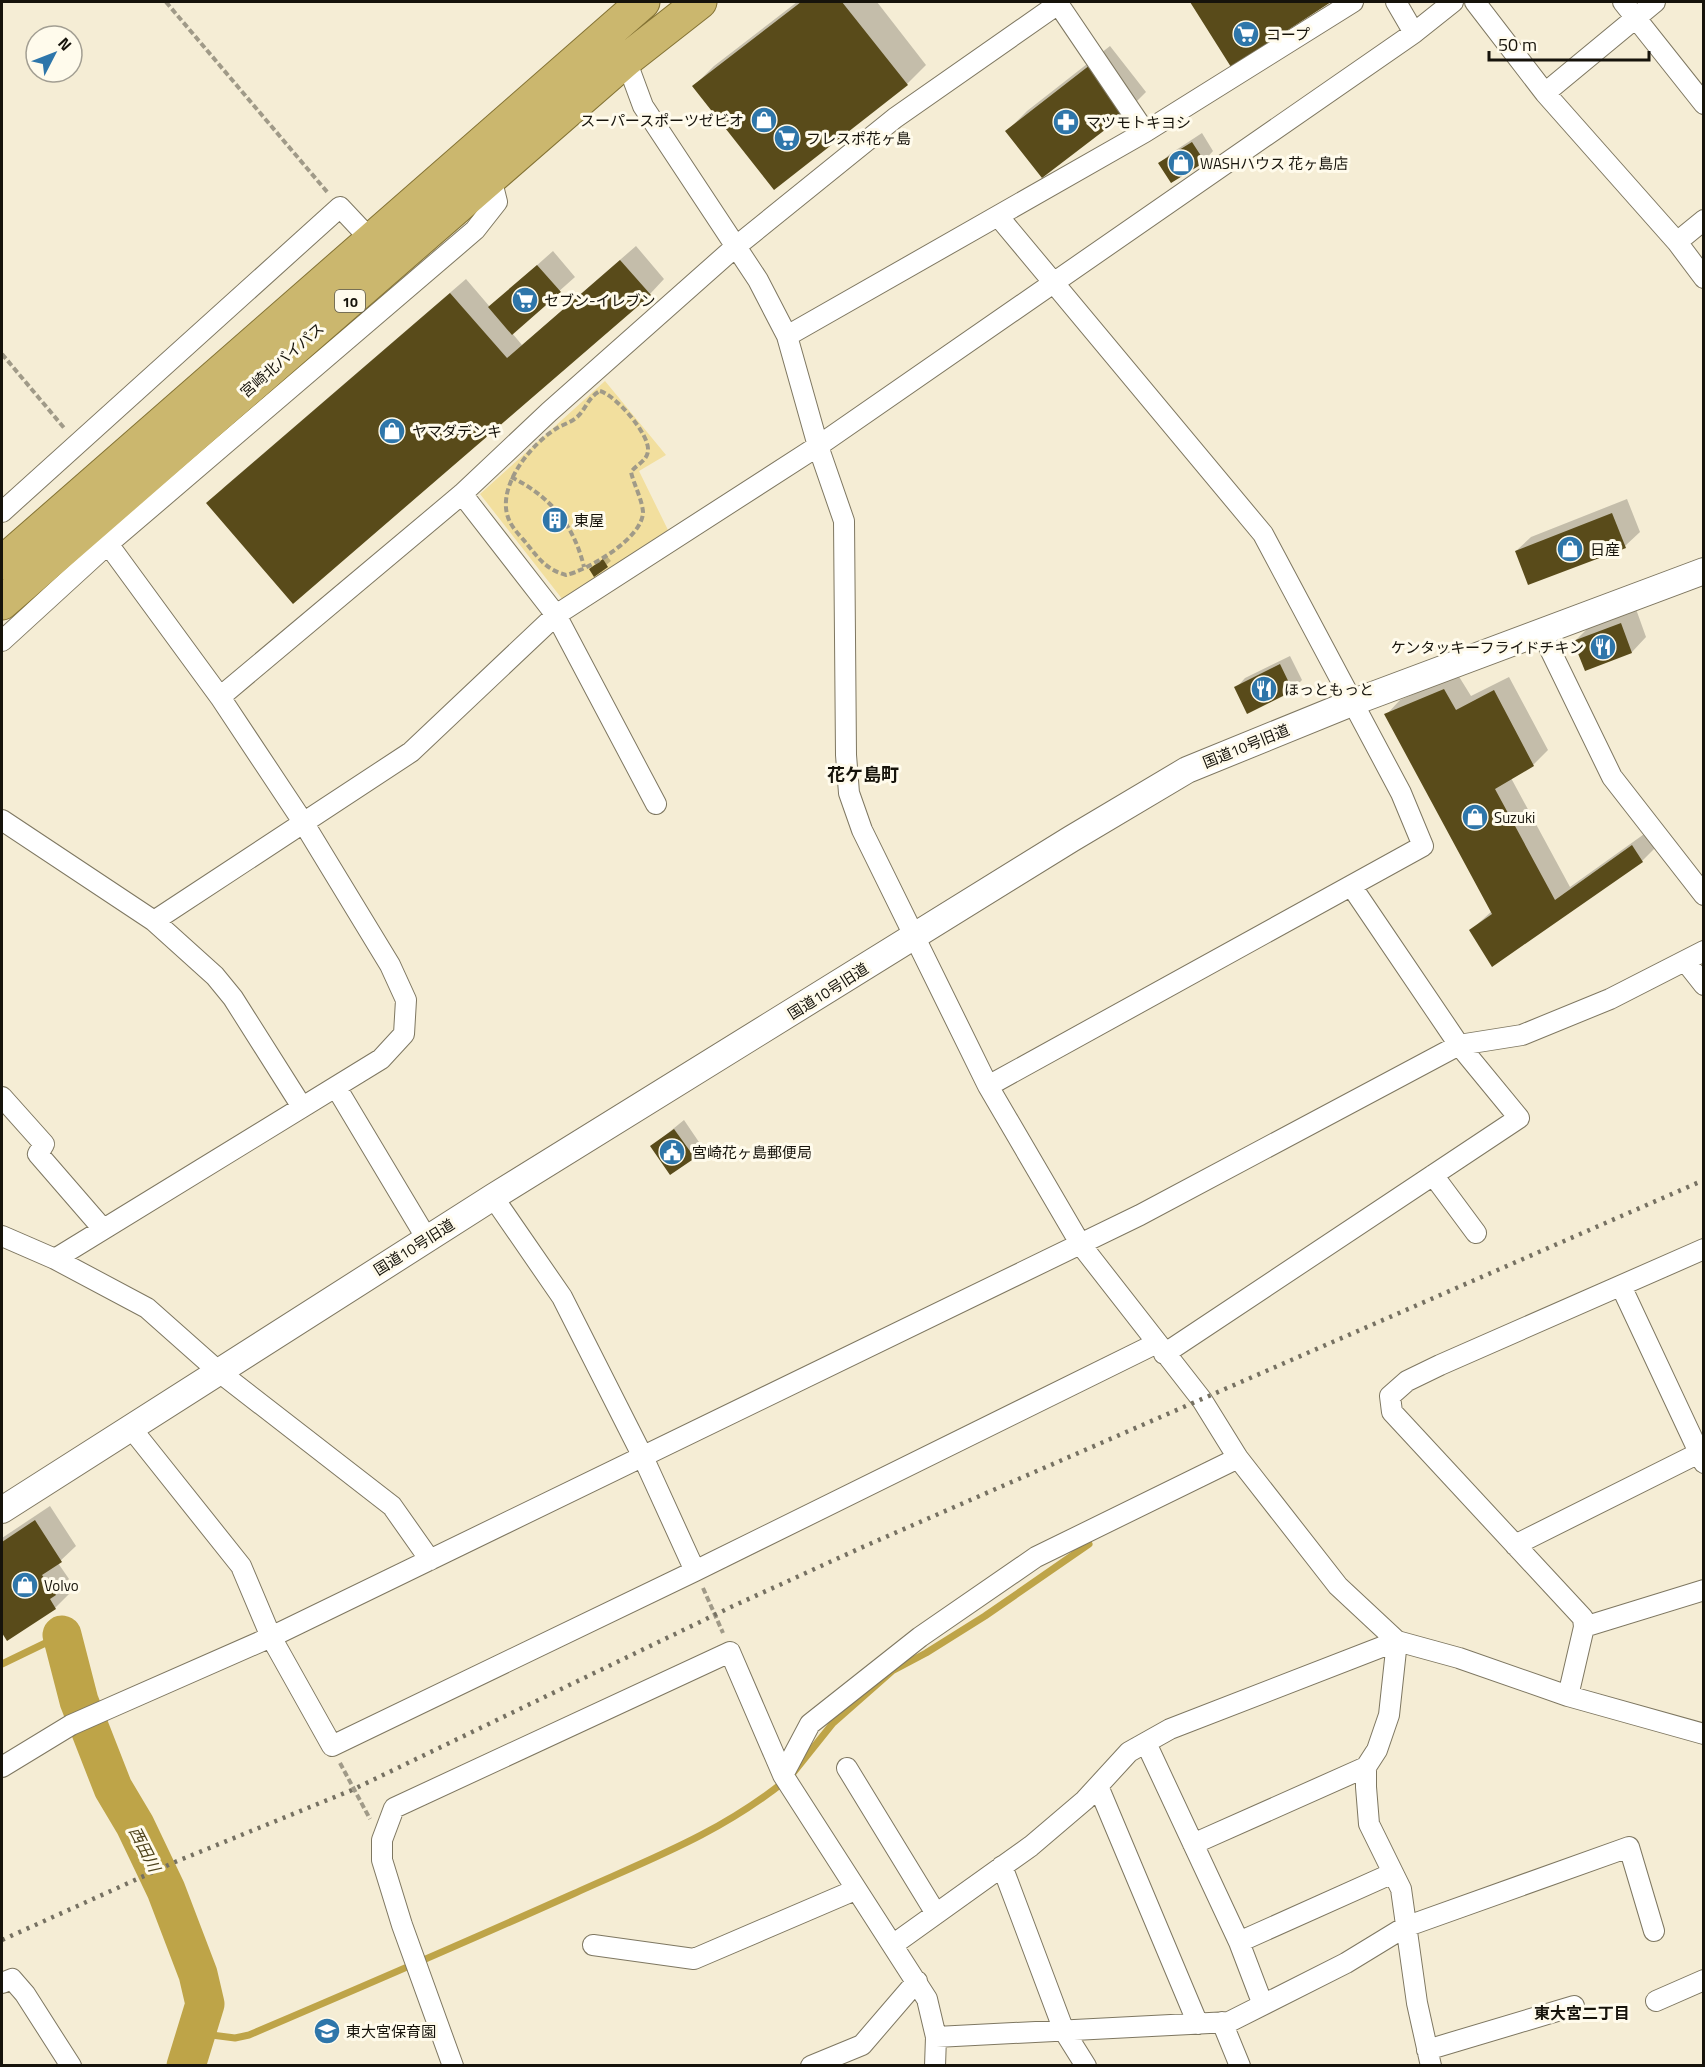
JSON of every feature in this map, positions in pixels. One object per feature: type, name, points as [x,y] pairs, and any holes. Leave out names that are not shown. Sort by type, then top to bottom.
[{"type":"highway","name":"宮崎北バイパス","points":[[2,603],[626,60],[700,2]]},
{"type":"highway","name":"10","points":[[2,562],[371,240],[630,5]]},
{"type":"street","points":[[788,336],[1145,132],[1353,2]]},
{"type":"street","points":[[1396,2],[1414,33]]},
{"type":"street","points":[[154,921],[411,752],[556,615],[818,446],[1054,280],[1414,33],[1453,2]]},
{"type":"street","points":[[1475,2],[1545,93],[1677,242],[1704,278]]},
{"type":"street","points":[[1623,2],[1704,104]]},
{"type":"street","points":[[1545,93],[1655,2]]},
{"type":"street","points":[[220,697],[462,494],[549,412],[734,248],[895,118],[1058,3],[1145,132]]},
{"type":"street","points":[[630,5],[626,60],[643,106],[734,248],[758,280],[788,336],[818,446],[844,521],[846,755],[849,793],[861,830],[988,1086],[1081,1245],[1202,1400],[1238,1458],[1338,1586],[1397,1641],[1459,1658],[1568,1696],[1704,1734]]},
{"type":"street","points":[[2,641],[108,544],[475,230],[497,202],[491,178]]},
{"type":"street","points":[[2,512],[340,207],[371,240]]},
{"type":"street","points":[[988,1086],[1423,846],[1401,793],[1263,534],[1054,280],[998,216]]},
{"type":"street","points":[[1677,242],[1704,220]]},
{"type":"street","points":[[462,494],[556,615],[656,804]]},
{"type":"street","points":[[55,1259],[381,1059],[404,1034],[406,1000],[390,965],[303,822],[220,697],[108,544]]},
{"type":"street","name":"国道10号旧道","points":[[2,1510],[493,1197],[915,938],[1071,839],[1187,770],[1354,702],[1704,571]]},
{"type":"street","points":[[1542,633],[1612,777],[1704,895]]},
{"type":"street","points":[[2,820],[154,921],[215,976],[233,998],[302,1107]]},
{"type":"street","points":[[131,1428],[241,1566],[271,1637],[332,1746],[1160,1349],[1519,1118],[1459,1045],[1352,887]]},
{"type":"street","points":[[2,1767],[71,1725],[271,1637],[1081,1245],[1459,1045],[1522,1035],[1610,999],[1704,951]]},
{"type":"street","points":[[1685,961],[1704,985]]},
{"type":"street","points":[[336,1087],[428,1239]]},
{"type":"street","points":[[2,1097],[44,1144],[38,1154],[103,1229]]},
{"type":"street","points":[[1433,1175],[1476,1233]]},
{"type":"street","points":[[493,1197],[562,1298],[643,1457],[695,1571]]},
{"type":"street","points":[[2,1236],[55,1259],[147,1308],[218,1371],[392,1506],[430,1560]]},
{"type":"street","points":[[1568,1696],[1584,1627],[1582,1618],[1392,1412],[1390,1396],[1407,1381],[1440,1365],[1704,1249]]},
{"type":"street","points":[[1515,1545],[1701,1458],[1621,1286]]},
{"type":"street","points":[[783,1775],[810,1724],[920,1637],[1036,1557],[1238,1458]]},
{"type":"street","points":[[1584,1627],[1704,1590]]},
{"type":"street","points":[[894,1944],[935,1912],[1031,1846],[1098,1786],[1129,1752],[1170,1729],[1397,1641]]},
{"type":"street","points":[[1193,1844],[1366,1767],[1377,1750],[1389,1715],[1397,1641]]},
{"type":"street","points":[[453,2066],[402,1925],[382,1860],[382,1840],[394,1808],[730,1652],[783,1775],[855,1890],[894,1944],[927,1999],[936,2037],[935,2066]]},
{"type":"street","points":[[1146,1743],[1239,1942],[1263,2005]]},
{"type":"street","points":[[1366,1767],[1369,1824],[1401,1889],[1405,1927],[1429,2058],[1574,2006]]},
{"type":"street","points":[[848,1768],[935,1912]]},
{"type":"street","points":[[1098,1786],[1198,2024]]},
{"type":"street","points":[[936,2037],[1228,2022],[1346,1963],[1405,1927],[1629,1847],[1654,1931]]},
{"type":"street","points":[[1002,1866],[1065,2031],[1086,2066]]},
{"type":"street","points":[[1239,1942],[1394,1873]]},
{"type":"street","points":[[593,1945],[694,1959],[855,1890]]},
{"type":"street","points":[[2,1983],[12,1979],[25,1994],[71,2066]]},
{"type":"street","points":[[1656,2001],[1704,1980]]},
{"type":"street","points":[[811,2066],[862,2045],[917,1981]]},
{"type":"street","points":[[1222,2022],[1240,2066]]},
{"type":"path","points":[[166,2],[340,207]]},
{"type":"path","points":[[2,354],[78,445]]},
{"type":"path","points":[[600,392],[613,396],[646,436],[648,444],[644,461],[631,472],[643,514],[640,524],[630,538],[594,563],[566,575],[547,568],[510,522],[507,502],[511,477],[524,459],[558,427],[582,413],[593,395],[600,392]]},
{"type":"path","points":[[511,477],[552,504],[562,516],[579,548],[584,567]]},
{"type":"path","points":[[695,1571],[716,1614],[730,1652]]},
{"type":"path","points":[[332,1746],[352,1790]]},
{"type":"shaded area","points":[[605,381],[666,455],[639,471],[668,530],[563,600],[480,494]]},
{"type":"building","name":"フレスポ花ヶ島","points":[[801,2],[842,2],[908,85],[774,190],[692,86]]},
{"type":"building","name":"コープ","points":[[1190,2],[1331,2],[1231,67]]},
{"type":"building","name":"マツモトキヨシ","points":[[1090,65],[1127,113],[1042,178],[1005,131]]},
{"type":"building","name":"WASHハウス 花ヶ島店","points":[[1192,142],[1205,162],[1171,183],[1158,163]]},
{"type":"building","name":"ヤマダデンキ","points":[[620,260],[651,295],[293,604],[206,503],[450,293],[507,358]]},
{"type":"building","name":"セブン-イレブン","points":[[537,265],[561,292],[512,335],[488,307]]},
{"type":"building","name":"東屋","points":[[556,512],[563,521],[555,528],[548,518]]},
{"type":"building","name":"日産","points":[[1612,513],[1626,548],[1528,585],[1515,551]]},
{"type":"building","points":[[603,559],[608,567],[594,577],[589,569]]},
{"type":"building","name":"ケンタッキーフライドチキン","points":[[1621,623],[1632,653],[1585,671],[1573,641]]},
{"type":"building","name":"ほっともっと","points":[[1280,664],[1293,691],[1247,714],[1234,687]]},
{"type":"building","name":"Suzuki","points":[[1444,689],[1456,710],[1494,690],[1534,766],[1495,789],[1555,900],[1632,845],[1643,862],[1492,967],[1469,930],[1492,914],[1384,714]]},
{"type":"building","name":"宮崎花ヶ島郵便局","points":[[674,1129],[695,1158],[670,1175],[650,1146]]},
{"type":"building","name":"Volvo","points":[[35,1520],[62,1562],[42,1575],[56,1595],[50,1599],[56,1609],[7,1641],[2,1633],[2,1542]]},
{"type":"waterway","points":[[793,1773],[833,1723],[892,1671],[926,1653],[985,1616],[1089,1544]]},
{"type":"waterway","points":[[2,1664],[62,1635]]},
{"type":"waterway","name":"西田川","points":[[62,1635],[79,1701],[113,1788],[135,1825],[166,1890],[198,1974],[205,2004],[186,2066]]},
{"type":"waterway","points":[[196,2033],[235,2038],[249,2035],[290,2018],[682,1845],[734,1817],[785,1781]]},
{"type":"railway","points":[[2,1940],[175,1862],[352,1790],[731,1607],[865,1546],[1704,1180]]},
{"type":"place","name":"コープ","points":[[1246,34]]},
{"type":"place","name":"スーパースポーツゼビオ","points":[[764,120]]},
{"type":"place","name":"マツモトキヨシ","points":[[1066,122]]},
{"type":"place","name":"フレスポ花ヶ島","points":[[787,138]]},
{"type":"place","name":"WASHハウス 花ヶ島店","points":[[1181,163]]},
{"type":"place","name":"セブン-イレブン","points":[[525,300]]},
{"type":"place","name":"ヤマダデンキ","points":[[392,431]]},
{"type":"place","name":"東屋","points":[[555,520]]},
{"type":"place","name":"日産","points":[[1570,549]]},
{"type":"place","name":"ケンタッキーフライドチキン","points":[[1603,647]]},
{"type":"place","name":"ほっともっと","points":[[1264,689]]},
{"type":"place","name":"Suzuki","points":[[1475,817]]},
{"type":"place","name":"宮崎花ヶ島郵便局","points":[[672,1152]]},
{"type":"place","name":"Volvo","points":[[25,1585]]},
{"type":"place","name":"東大宮保育園","points":[[327,2031]]},
{"type":"district","name":"花ケ島町","points":[[863,774]]},
{"type":"district","name":"東大宮二丁目","points":[[1582,2013]]}]
